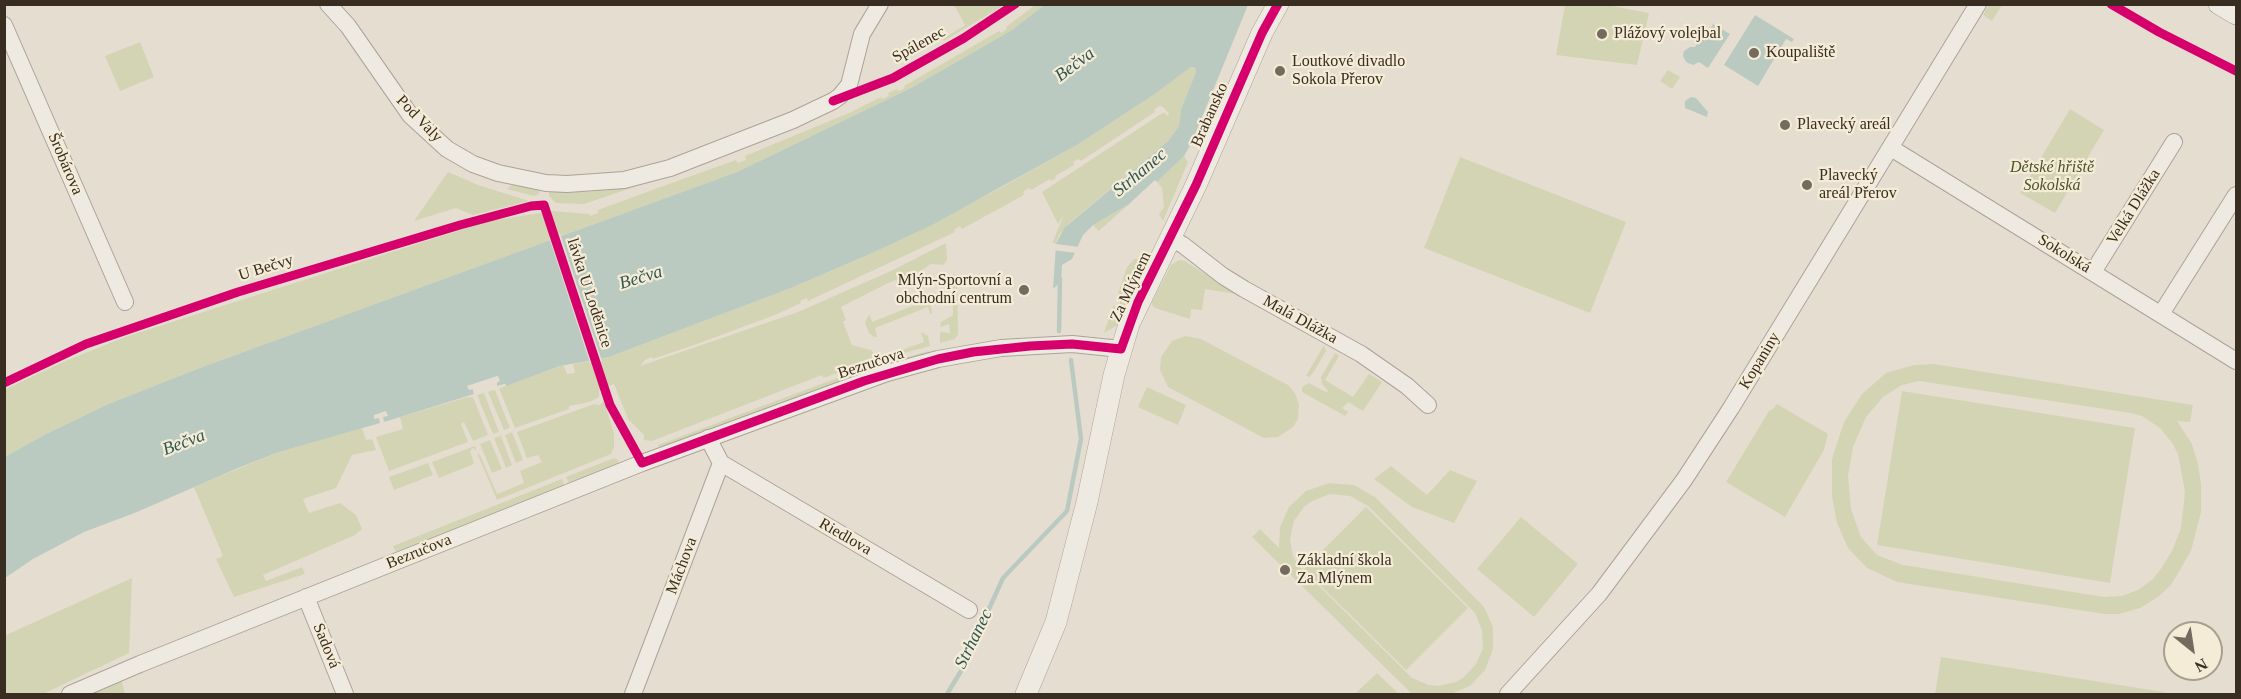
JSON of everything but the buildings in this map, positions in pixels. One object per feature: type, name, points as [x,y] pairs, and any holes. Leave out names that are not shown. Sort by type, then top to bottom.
[{"type":"street","name":"Pod Valy","points":[[328,4],[348,26],[410,115],[447,148],[473,164],[498,173],[546,183],[599,183],[644,176],[670,168],[773,128],[833,101],[849,85],[862,34],[880,4]]},
{"type":"street","name":"Brabansko","points":[[1170,238],[1196,185],[1262,33],[1278,4]]},
{"type":"street","name":"Kopaniny","points":[[1508,694],[1594,600],[1684,480],[1726,416],[1978,4]]},
{"type":"street","points":[[2218,4],[2236,14]]},
{"type":"street","name":"Šrobárova","points":[[4,25],[125,302]]},
{"type":"street","name":"Velká Dlážka","points":[[2093,272],[2174,142]]},
{"type":"street","name":"Sokolská","points":[[1891,148],[2236,361]]},
{"type":"street","points":[[2161,314],[2236,195]]},
{"type":"street","name":"Za Mlýnem","points":[[1026,694],[1056,622],[1087,502],[1121,349],[1133,313],[1170,238]]},
{"type":"street","name":"Malá Dlážka","points":[[1170,238],[1184,245],[1223,276],[1244,289],[1361,354],[1393,376],[1428,405]]},
{"type":"street","name":"Bezručova","points":[[70,694],[642,463],[864,381],[938,359],[982,351],[1072,344],[1121,349]]},
{"type":"street","points":[[708,438],[721,464]]},
{"type":"street","name":"Riedlova","points":[[721,464],[969,610]]},
{"type":"street","name":"Máchova","points":[[633,694],[721,464]]},
{"type":"street","name":"Sadová","points":[[306,597],[345,694]]},
{"type":"green space","points":[[954,5],[1004,5],[944,41],[943,39],[965,25]]},
{"type":"green space","points":[[1035,5],[1044,5],[1012,30],[911,88],[737,172],[197,369],[106,405],[5,457],[4,390],[63,362],[125,337],[489,221],[553,211],[589,214],[590,216],[598,213],[598,210],[655,189],[736,160],[738,163],[746,160],[745,156],[849,113],[881,97],[882,99],[889,96],[888,93],[897,89],[899,91],[905,88],[904,86],[999,31],[1001,33]]},
{"type":"green space","name":"Plážový volejbal","points":[[1565,5],[1607,5],[1649,13],[1637,65],[1556,55]]},
{"type":"green space","points":[[1989,5],[2002,5],[1992,21],[1983,15]]},
{"type":"green space","points":[[140,42],[154,77],[120,91],[105,56]]},
{"type":"green space","points":[[1191,67],[1196,72],[1181,109],[1179,126],[1168,141],[1069,223],[1059,235],[1056,244],[1053,241],[1064,215],[1058,224],[1042,192],[1164,112],[1168,116],[1169,114],[1163,107],[1159,106],[1154,110],[1155,112],[1081,161],[1079,159],[1073,162],[1074,165],[1055,176],[1056,178],[1031,190],[1029,188],[1023,192],[1024,195],[962,229],[960,226],[954,230],[955,232],[808,301],[807,298],[775,315],[697,344],[653,359],[652,357],[640,366],[798,312],[891,271],[946,243],[947,260],[943,265],[931,264],[921,271],[888,283],[841,307],[846,320],[843,322],[852,345],[871,350],[877,359],[924,342],[921,332],[928,336],[930,346],[866,363],[823,378],[822,375],[652,441],[644,440],[644,435],[628,419],[614,384],[599,390],[599,397],[590,402],[569,406],[569,409],[515,428],[499,388],[561,366],[564,366],[567,374],[575,373],[573,364],[609,357],[791,288],[870,254],[997,190],[1077,145],[1155,94]]},
{"type":"green space","points":[[1668,70],[1680,77],[1672,89],[1660,81]]},
{"type":"green space","name":"Dětské hřiště Sokolská","points":[[2070,109],[2104,130],[2055,213],[2020,193]]},
{"type":"green space","points":[[1184,156],[1188,162],[1163,221],[1159,214],[1164,207],[1162,188],[1157,182]]},
{"type":"green space","points":[[1460,157],[1626,222],[1590,313],[1424,248]]},
{"type":"green space","points":[[448,172],[478,185],[529,201],[473,215],[456,208],[414,221]]},
{"type":"green space","points":[[643,184],[584,204],[556,203],[549,196],[549,191],[588,192]]},
{"type":"green space","points":[[512,185],[540,190],[539,194],[534,196],[507,189]]},
{"type":"green space","points":[[1128,205],[1099,231],[1093,225]]},
{"type":"green space","points":[[1134,259],[1149,263],[1122,319],[1116,326],[1104,333],[1113,306],[1118,307],[1121,299],[1117,297],[1127,267]]},
{"type":"green space","points":[[1179,260],[1185,261],[1236,294],[1205,289],[1202,310],[1191,309],[1190,319],[1155,308],[1152,302],[1171,265]]},
{"type":"green space","points":[[954,274],[957,277],[958,334],[955,339],[940,343],[940,332],[950,333],[949,324],[940,327],[941,322],[953,315],[952,278],[941,282]]},
{"type":"green space","points":[[924,292],[930,298],[932,313],[930,314],[928,307],[875,328],[877,337],[869,333],[865,323],[868,316],[870,315],[872,322],[925,301]]},
{"type":"green space","points":[[1185,336],[1201,339],[1288,385],[1295,393],[1299,405],[1298,419],[1293,427],[1278,437],[1264,438],[1168,387],[1160,370],[1161,357],[1172,341]]},
{"type":"green space","points":[[1324,345],[1326,351],[1313,373],[1309,377],[1306,376]]},
{"type":"green space","points":[[929,351],[927,356],[855,376],[659,448],[658,445],[848,374]]},
{"type":"green space","points":[[1335,353],[1339,356],[1325,380],[1353,397],[1369,374],[1382,382],[1363,411],[1348,402],[1342,408],[1348,412],[1345,416],[1302,392],[1302,387],[1309,383],[1328,391],[1322,384],[1321,377]]},
{"type":"green space","points":[[1934,364],[2193,405],[2190,422],[2177,421],[2192,444],[2198,464],[2201,512],[2191,551],[2171,585],[2158,597],[2140,608],[2119,614],[2104,614],[1897,582],[1867,568],[1848,548],[1837,523],[1832,497],[1832,459],[1844,422],[1862,394],[1886,373],[1914,365]],"holes":[[[1919,381],[2142,416],[2160,428],[2173,444],[2178,454],[2185,492],[2181,528],[2172,551],[2153,579],[2138,590],[2121,596],[2104,597],[1903,565],[1877,555],[1861,537],[1851,509],[1848,476],[1853,447],[1866,417],[1883,397],[1902,385]]]},
{"type":"green space","points":[[1147,387],[1186,405],[1178,425],[1138,407]]},
{"type":"green space","points":[[495,390],[510,428],[504,430],[488,392]]},
{"type":"green space","points":[[1902,391],[2135,428],[2110,583],[1877,545]]},
{"type":"green space","points":[[484,393],[499,432],[493,434],[477,395]]},
{"type":"green space","points":[[473,397],[488,435],[473,441],[464,422],[461,424],[468,442],[389,471],[376,437],[403,429],[400,417]]},
{"type":"green space","points":[[604,401],[614,434],[614,447],[611,454],[497,500],[477,453],[480,455],[497,494],[524,483],[520,471],[542,462],[538,455],[527,458],[517,432],[594,404],[600,405]]},
{"type":"green space","points":[[1777,404],[1828,434],[1824,450],[1785,517],[1726,482],[1769,411]]},
{"type":"green space","points":[[362,428],[366,440],[372,439],[376,450],[352,455],[336,488],[303,499],[309,513],[340,503],[356,515],[362,529],[355,535],[263,575],[266,581],[302,567],[305,574],[234,597],[216,559],[223,556],[194,487],[276,453]]},
{"type":"green space","points":[[512,432],[523,460],[516,463],[505,435]]},
{"type":"green space","points":[[501,436],[512,465],[506,468],[494,438]]},
{"type":"green space","points":[[490,440],[502,469],[492,473],[480,444]]},
{"type":"green space","points":[[475,446],[477,451],[473,448],[470,451],[474,464],[439,478],[432,462]]},
{"type":"green space","points":[[614,458],[619,464],[569,483],[566,477]]},
{"type":"green space","points":[[428,463],[433,475],[394,490],[389,477]]},
{"type":"green space","points":[[1391,466],[1427,495],[1450,470],[1477,481],[1454,523],[1412,507],[1374,479]]},
{"type":"green space","points":[[562,479],[564,485],[498,512],[396,552],[393,546]]},
{"type":"green space","points":[[1329,483],[1354,485],[1375,497],[1484,607],[1493,627],[1493,649],[1485,670],[1470,686],[1451,694],[1412,694],[1252,537],[1260,529],[1279,548],[1280,527],[1289,507],[1306,491]],"holes":[[[1330,494],[1350,496],[1368,506],[1475,613],[1482,630],[1483,648],[1476,664],[1456,682],[1438,686],[1412,678],[1297,564],[1290,539],[1294,521],[1304,507]]]},
{"type":"green space","points":[[1366,507],[1468,608],[1406,670],[1304,569]]},
{"type":"green space","points":[[1521,517],[1578,564],[1534,617],[1477,569]]},
{"type":"green space","points":[[132,578],[129,653],[43,694],[5,694],[5,633],[6,635]]},
{"type":"green space","points":[[1941,657],[2164,692],[2164,694],[1935,694]]},
{"type":"green space","points":[[1377,673],[1399,694],[1355,694]]},
{"type":"green space","points":[[116,680],[122,682],[125,694],[83,694]]},
{"type":"water","name":"Bečva","points":[[1044,5],[1248,5],[1184,156],[1128,205],[1093,225],[1083,235],[1072,259],[1062,265],[1061,282],[1053,289],[1056,244],[1064,228],[1168,141],[1179,126],[1181,109],[1196,72],[1195,68],[1191,67],[1155,94],[1077,145],[932,225],[791,288],[609,357],[560,366],[506,386],[505,384],[497,386],[497,376],[468,386],[473,389],[474,394],[384,422],[383,417],[388,416],[386,411],[374,415],[374,419],[379,418],[380,423],[276,453],[84,532],[33,559],[5,578],[5,457],[44,435],[106,405],[197,369],[737,172],[911,88],[1012,30]]},
{"type":"water","name":"Koupaliště","points":[[1755,15],[1794,39],[1792,42],[1786,39],[1758,86],[1724,65]]},
{"type":"water","points":[[1713,24],[1730,34],[1708,68],[1699,62],[1693,65],[1686,62],[1683,56],[1684,51],[1695,47]]},
{"type":"water","points":[[1691,97],[1696,98],[1708,112],[1707,117],[1685,108],[1685,101]]},
{"type":"pier","points":[[560,233],[602,361],[590,363],[549,237]]},
{"type":"pier","points":[[1053,243],[1079,247],[1077,253],[1052,250]]},
{"type":"pier","points":[[498,376],[500,381],[496,383],[497,386],[505,384],[506,386],[496,389],[494,380],[475,387],[477,395],[468,398],[474,394],[473,389],[469,390],[467,386]]},
{"type":"waterway","name":"Strhanec","points":[[1059,331],[1060,279]]},
{"type":"waterway","name":"Strhanec","points":[[947,694],[961,671],[1003,578],[1067,511],[1081,439],[1071,360]]},
{"type":"cycle path","name":"Spálenec","points":[[833,101],[893,78],[964,38],[1015,4]]},
{"type":"cycle path","name":"U Bečvy","points":[[4,383],[86,344],[238,292],[460,225],[531,206],[544,205],[610,405],[642,463],[864,381],[938,359],[973,352],[1030,346],[1072,344],[1121,349],[1138,302],[1196,185],[1262,33],[1278,4]]},
{"type":"cycle path","points":[[2111,4],[2159,32],[2236,71]]},
{"type":"place","name":"Plážový volejbal","points":[[1602,34]]},
{"type":"place","name":"Koupaliště","points":[[1754,53]]},
{"type":"place","name":"Loutkové divadlo Sokola Přerov","points":[[1280,71]]},
{"type":"place","name":"Plavecký areál","points":[[1785,125]]},
{"type":"place","name":"Plavecký areál Přerov","points":[[1807,185]]},
{"type":"place","name":"Mlýn-Sportovní a obchodní centrum","points":[[1024,290]]},
{"type":"place","name":"Základní škola Za Mlýnem","points":[[1285,570]]}]
